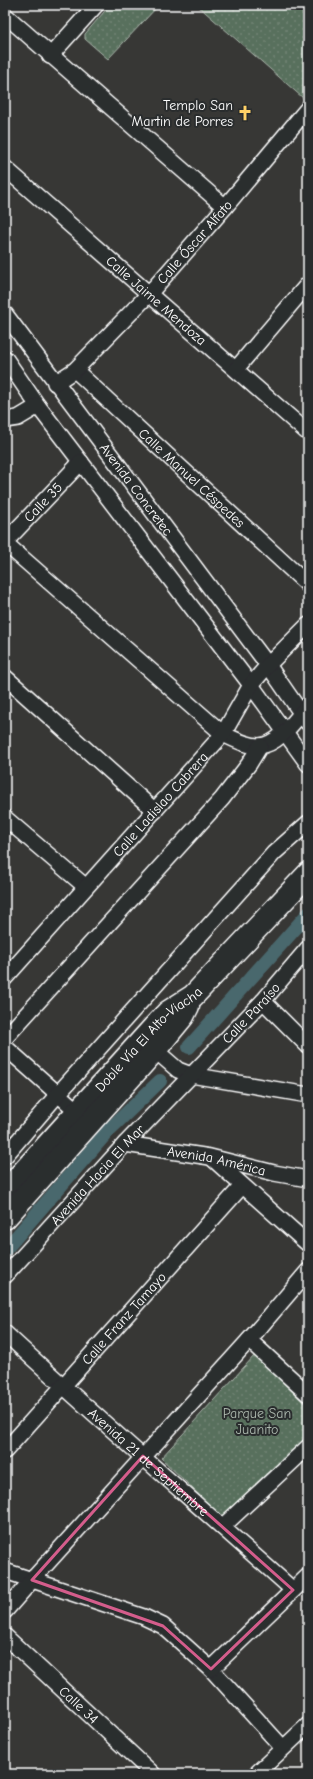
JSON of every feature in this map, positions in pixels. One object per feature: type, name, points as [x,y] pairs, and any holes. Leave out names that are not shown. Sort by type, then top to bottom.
[{"type":"highway","points":[[192,996],[308,874]]},
{"type":"highway","name":"Doble Vía El Alto-Viacha","points":[[5,1218],[161,1055],[184,1016],[192,996]]},
{"type":"highway","name":"Doble Vía El Alto-Viacha","points":[[5,1192],[168,1012],[192,996]]},
{"type":"street","points":[[50,56],[96,5]]},
{"type":"street","points":[[5,15],[225,208]]},
{"type":"street","name":"Calle Óscar Alfato","points":[[55,383],[75,370],[148,295],[225,208],[308,108]]},
{"type":"street","name":"Calle Jaime Mendoza","points":[[5,168],[148,295],[236,369],[308,433]]},
{"type":"street","points":[[236,369],[308,284]]},
{"type":"street","name":"Avenida Concretec","points":[[5,314],[55,383],[306,714]]},
{"type":"street","points":[[5,358],[38,406],[251,685],[308,764]]},
{"type":"street","name":"Calle Manuel Céspedes","points":[[75,370],[308,585]]},
{"type":"street","points":[[5,420],[18,418],[38,406]]},
{"type":"street","name":"Calle 35","points":[[5,542],[81,462]]},
{"type":"street","points":[[5,542],[223,734],[246,744],[260,746],[273,741],[306,714]]},
{"type":"street","name":"Calle Ladislao Cabrera","points":[[5,978],[223,734],[251,685],[268,665],[308,625]]},
{"type":"street","points":[[5,677],[155,811]]},
{"type":"street","points":[[5,1038],[222,799],[250,764],[260,746]]},
{"type":"street","points":[[5,818],[86,887]]},
{"type":"street","points":[[5,1156],[58,1094],[274,853],[308,823]]},
{"type":"street","name":"Calle Paraíso","points":[[185,1073],[263,1001],[308,948]]},
{"type":"street","points":[[263,1001],[308,1046]]},
{"type":"street","points":[[5,1047],[77,1111]]},
{"type":"street","points":[[161,1055],[185,1073],[308,1095]]},
{"type":"street","name":"Avenida Hacia El Mar","points":[[5,1276],[124,1144],[185,1073]]},
{"type":"street","name":"Avenida América","points":[[124,1144],[210,1156],[274,1173],[308,1179]]},
{"type":"street","points":[[210,1156],[308,1244]]},
{"type":"street","name":"Calle Franz Tamayo","points":[[5,1451],[242,1186]]},
{"type":"street","points":[[5,1611],[249,1340],[308,1271]]},
{"type":"street","name":"Avenida 21 de Septiembre","points":[[5,1333],[62,1386],[143,1456],[292,1590]]},
{"type":"street","points":[[249,1340],[308,1394]]},
{"type":"street","points":[[222,1527],[308,1447]]},
{"type":"street","points":[[5,1571],[144,1617],[163,1626],[211,1669],[283,1748]]},
{"type":"street","points":[[211,1669],[308,1576]]},
{"type":"street","name":"Calle 34","points":[[5,1636],[153,1774]]},
{"type":"street","points":[[256,1774],[308,1724]]},
{"type":"highlighted area","points":[[143,1456],[293,1590],[211,1669],[163,1626],[32,1580]]},
{"type":"green space","points":[[110,5],[159,5],[108,59],[85,39],[85,34]]},
{"type":"green space","points":[[197,5],[308,5],[308,97],[303,98]]},
{"type":"green space","name":"Parque San Juanito","points":[[255,1355],[308,1407],[308,1437],[223,1518],[161,1458]]},
{"type":"waterway","points":[[189,1047],[308,914]]},
{"type":"waterway","points":[[5,1250],[110,1129],[160,1081]]},
{"type":"place","name":"Templo San Martin de Porres","points":[[245,113]]}]
